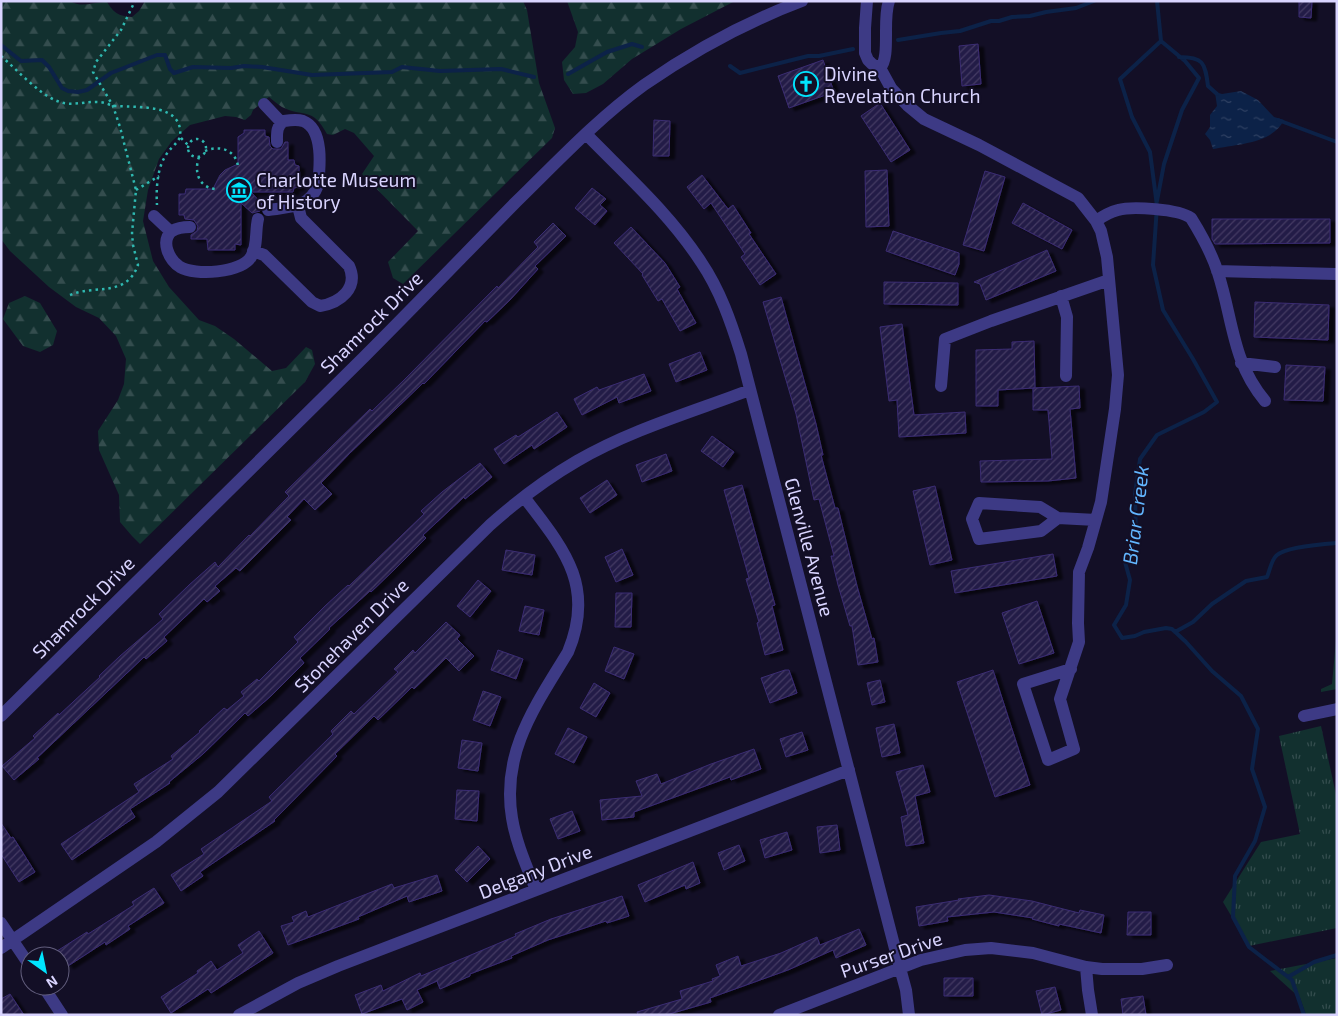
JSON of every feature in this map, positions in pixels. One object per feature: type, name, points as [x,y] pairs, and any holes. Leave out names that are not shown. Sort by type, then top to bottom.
[{"type":"street","name":"Shamrock Drive","points":[[1,716],[586,134],[643,86],[686,58],[747,25],[802,1]]},
{"type":"street","points":[[867,1],[865,53],[868,60],[880,68],[892,88],[907,105],[924,119],[980,145],[1078,198],[1096,220],[1107,257],[1118,375],[1115,409],[1102,502],[1079,572],[1078,623],[1080,642],[1071,669],[1060,699],[1074,749],[1048,760],[1023,684],[1071,669]]},
{"type":"street","points":[[880,68],[884,64],[887,55],[885,17],[889,1]]},
{"type":"street","points":[[264,104],[281,122]]},
{"type":"street","points":[[268,210],[304,204],[311,198],[318,185],[318,140],[316,132],[303,121],[281,122]]},
{"type":"street","points":[[277,142],[277,129],[281,122]]},
{"type":"street","name":"Glenville Avenue","points":[[586,134],[686,240],[717,289],[726,310],[741,354],[849,770],[906,990],[909,1015]]},
{"type":"street","points":[[254,251],[264,255],[312,302],[320,306],[330,304],[343,296],[352,283],[353,276],[349,266],[301,218],[298,206]]},
{"type":"street","points":[[1096,220],[1119,209],[1169,211],[1185,214],[1191,218],[1217,271],[1242,363],[1254,387],[1265,401]]},
{"type":"street","points":[[155,218],[171,232]]},
{"type":"street","points":[[190,227],[171,232],[167,237],[168,254],[174,262],[181,268],[189,270],[227,270],[237,268],[247,262],[254,251],[258,219]]},
{"type":"street","points":[[1217,271],[1336,274]]},
{"type":"street","points":[[941,386],[945,339],[1109,280]]},
{"type":"street","points":[[1061,296],[1066,317],[1066,376]]},
{"type":"street","points":[[1242,363],[1275,367]]},
{"type":"street","name":"Stonehaven Drive","points":[[1,948],[156,842],[218,792],[490,524],[524,496],[552,476],[597,450],[632,434],[750,390]]},
{"type":"street","points":[[524,496],[557,540],[570,563],[577,584],[578,606],[576,628],[570,646],[528,719],[517,745],[510,786],[511,816],[519,846],[536,890]]},
{"type":"street","points":[[1058,518],[1041,531],[979,539],[972,519],[979,503],[1040,507],[1058,518],[1096,520]]},
{"type":"street","points":[[1304,716],[1337,708]]},
{"type":"street","name":"Delgany Drive","points":[[239,1015],[290,988],[338,966],[849,770]]},
{"type":"street","points":[[1,923],[20,951]]},
{"type":"street","name":"Purser Drive","points":[[779,1015],[900,968],[943,954],[965,950],[991,948],[1033,953],[1086,967],[1102,969],[1142,969],[1167,965]]},
{"type":"street","points":[[1086,967],[1092,1015]]},
{"type":"street","points":[[50,996],[62,1015]]},
{"type":"path","points":[[70,295],[100,288],[116,288],[126,283],[138,265],[132,245],[136,190],[114,106],[94,77],[93,72],[96,62],[121,30],[135,1]]},
{"type":"path","points":[[1,56],[56,101],[71,105],[98,102],[114,106],[145,107],[167,112],[171,114],[179,125],[180,136],[188,144]]},
{"type":"path","points":[[155,218],[159,176],[164,157],[180,136]]},
{"type":"path","points":[[188,144],[192,140],[200,139],[206,145],[205,151]]},
{"type":"path","points":[[188,144],[189,154],[199,157]]},
{"type":"path","points":[[215,189],[206,187],[198,177],[196,170],[199,157],[205,151],[219,148],[224,149],[234,156],[238,166]]},
{"type":"path","points":[[136,190],[159,176]]},
{"type":"green space","points":[[1,1],[70,1],[84,5],[107,2],[117,13],[132,17],[139,11],[145,1],[523,1],[527,10],[539,83],[555,128],[552,138],[403,284],[393,278],[388,262],[418,231],[362,174],[374,156],[354,133],[345,129],[333,135],[327,134],[322,125],[312,116],[282,107],[269,97],[253,110],[251,115],[245,120],[225,116],[190,125],[172,141],[159,159],[148,190],[143,221],[153,261],[169,287],[199,320],[215,326],[234,339],[272,371],[286,368],[306,347],[312,350],[315,364],[305,382],[140,544],[120,522],[119,495],[99,450],[98,431],[118,400],[124,384],[126,359],[116,336],[99,318],[76,307],[49,287],[10,251],[1,239]]},
{"type":"green space","points":[[567,1],[735,1],[681,29],[632,59],[603,84],[586,93],[573,94],[564,80],[562,62],[575,47],[578,32]]},
{"type":"green space","points":[[25,296],[40,303],[57,331],[53,345],[40,352],[23,346],[3,319],[9,303]]},
{"type":"green space","points":[[1337,629],[1337,689],[1321,692],[1321,689],[1332,684]]},
{"type":"green space","points":[[1321,726],[1337,799],[1337,928],[1249,946],[1223,902],[1261,842],[1300,834],[1279,736]]},
{"type":"green space","points":[[1337,958],[1337,1015],[1306,1015],[1300,998],[1270,971]]},
{"type":"water","points":[[1241,91],[1258,100],[1274,117],[1284,120],[1271,134],[1263,138],[1253,142],[1213,149],[1210,140],[1205,134],[1210,127],[1210,115],[1217,106],[1215,92],[1222,94]]},
{"type":"building","points":[[1299,1],[1312,1],[1311,18],[1299,17]]},
{"type":"building","points":[[978,44],[981,84],[962,86],[959,46]]},
{"type":"building","name":"Divine Revelation Church","points":[[823,60],[834,92],[789,108],[778,76]]},
{"type":"building","points":[[880,103],[910,150],[891,162],[861,116]]},
{"type":"building","points":[[654,120],[670,121],[669,156],[653,156]]},
{"type":"building","name":"Charlotte Museum of History","points":[[244,130],[265,130],[265,136],[269,137],[270,146],[273,149],[281,149],[285,142],[288,142],[288,160],[294,160],[295,165],[299,166],[299,187],[294,188],[293,192],[251,192],[262,204],[260,211],[252,213],[241,203],[241,245],[235,244],[235,250],[208,250],[207,239],[191,239],[191,235],[197,231],[198,226],[194,220],[185,219],[184,215],[179,215],[179,194],[185,194],[186,189],[213,189],[220,175],[225,170],[238,164],[238,137],[244,133]]},
{"type":"building","points":[[887,170],[889,226],[866,227],[865,171]]},
{"type":"building","points":[[985,171],[1005,177],[984,251],[963,245]]},
{"type":"building","points":[[702,175],[728,209],[733,205],[751,233],[749,234],[776,274],[760,285],[741,257],[745,254],[711,203],[704,209],[687,187]]},
{"type":"building","points":[[592,188],[606,199],[600,205],[607,211],[595,225],[575,208]]},
{"type":"building","points":[[1023,203],[1072,230],[1062,249],[1012,223]]},
{"type":"building","points":[[1212,219],[1330,219],[1330,243],[1215,244],[1212,239]]},
{"type":"building","points":[[553,223],[566,236],[535,266],[538,269],[510,300],[487,322],[485,321],[424,384],[350,453],[321,483],[332,494],[315,510],[304,499],[287,517],[291,520],[240,571],[236,568],[215,586],[220,591],[207,602],[204,599],[164,637],[167,641],[146,659],[144,657],[37,758],[39,759],[14,780],[2,766],[35,738],[33,736],[58,713],[59,715],[120,656],[163,619],[159,614],[189,585],[215,562],[218,567],[250,536],[289,496],[285,492],[370,409],[372,411],[538,247],[534,242]]},
{"type":"building","points":[[631,227],[665,263],[680,287],[677,289],[696,323],[680,331],[662,299],[658,301],[643,274],[614,243]]},
{"type":"building","points":[[893,231],[959,253],[959,264],[955,275],[886,251]]},
{"type":"building","points":[[1047,250],[1056,271],[986,300],[980,284],[974,282]]},
{"type":"building","points":[[884,282],[958,283],[958,305],[884,304]]},
{"type":"building","points":[[781,297],[816,424],[823,455],[821,455],[835,508],[838,508],[857,586],[872,639],[874,638],[878,662],[858,665],[852,626],[850,626],[838,585],[831,556],[834,556],[819,499],[814,500],[796,414],[763,302]]},
{"type":"building","points":[[1255,302],[1329,305],[1328,340],[1254,337]]},
{"type":"building","points":[[902,324],[914,415],[965,412],[966,433],[899,437],[897,400],[889,401],[880,327]]},
{"type":"building","points":[[1034,341],[1035,388],[998,390],[998,406],[976,406],[976,350],[1012,349],[1012,342]]},
{"type":"building","points":[[700,352],[707,370],[676,382],[669,364]]},
{"type":"building","points":[[1286,365],[1325,367],[1323,401],[1284,400]]},
{"type":"building","points":[[644,374],[651,391],[619,403],[617,397],[582,415],[574,399],[597,387],[599,390]]},
{"type":"building","points":[[1079,386],[1080,408],[1070,409],[1076,478],[1048,481],[981,482],[980,461],[1052,459],[1048,410],[1033,410],[1033,388]]},
{"type":"building","points":[[557,412],[567,427],[534,449],[532,445],[504,464],[494,449],[516,435],[518,437]]},
{"type":"building","points":[[712,436],[734,452],[723,467],[701,451]]},
{"type":"building","points":[[666,454],[672,471],[642,482],[636,465]]},
{"type":"building","points":[[480,463],[492,477],[465,499],[464,497],[423,535],[426,538],[394,570],[329,628],[300,658],[304,663],[271,696],[248,716],[245,713],[170,783],[130,809],[135,817],[72,860],[61,844],[139,792],[134,784],[173,759],[171,756],[200,732],[224,708],[227,710],[244,696],[241,692],[257,679],[259,681],[298,642],[294,637],[424,514],[421,511]]},
{"type":"building","points":[[607,480],[617,495],[590,513],[580,498]]},
{"type":"building","points":[[742,485],[775,605],[772,606],[783,650],[765,655],[757,623],[759,622],[746,579],[749,578],[724,490]]},
{"type":"building","points":[[935,486],[952,560],[930,565],[913,491]]},
{"type":"building","points":[[622,549],[633,575],[616,582],[605,557]]},
{"type":"building","points":[[506,550],[535,555],[532,575],[502,570]]},
{"type":"building","points":[[1053,554],[1057,576],[955,593],[951,571]]},
{"type":"building","points":[[478,580],[491,591],[470,617],[457,606]]},
{"type":"building","points":[[616,593],[632,593],[631,627],[615,627]]},
{"type":"building","points":[[1037,601],[1054,653],[1019,664],[1002,613]]},
{"type":"building","points":[[525,606],[544,610],[539,635],[519,631]]},
{"type":"building","points":[[446,622],[460,635],[457,639],[474,656],[459,671],[446,658],[378,720],[374,716],[335,754],[337,756],[275,821],[200,872],[203,876],[181,891],[171,875],[204,854],[201,849],[272,801],[269,797],[333,734],[331,731],[351,711],[354,714],[398,672],[394,669],[413,650],[415,653]]},
{"type":"building","points":[[614,647],[634,654],[624,679],[605,671]]},
{"type":"building","points":[[498,650],[523,659],[516,679],[491,670]]},
{"type":"building","points":[[789,670],[797,693],[770,703],[761,678]]},
{"type":"building","points":[[993,670],[1030,785],[995,797],[957,682]]},
{"type":"building","points":[[880,680],[885,702],[872,705],[867,683]]},
{"type":"building","points":[[594,683],[610,693],[596,717],[580,708]]},
{"type":"building","points":[[483,691],[501,697],[490,726],[473,720]]},
{"type":"building","points":[[894,724],[900,753],[882,757],[876,728]]},
{"type":"building","points":[[568,728],[587,737],[574,763],[555,754]]},
{"type":"building","points":[[802,732],[808,750],[786,757],[780,739]]},
{"type":"building","points":[[462,740],[482,743],[478,771],[458,768]]},
{"type":"building","points":[[754,749],[761,769],[731,780],[730,777],[634,812],[634,817],[602,820],[600,800],[642,796],[636,781],[657,774],[661,784]]},
{"type":"building","points":[[923,765],[930,792],[915,796],[924,843],[906,846],[901,817],[908,815],[896,772]]},
{"type":"building","points":[[457,790],[479,791],[477,821],[455,819]]},
{"type":"building","points":[[572,811],[580,831],[558,839],[550,819]]},
{"type":"building","points":[[1,823],[11,838],[13,837],[35,872],[19,882],[1,854]]},
{"type":"building","points":[[837,825],[840,850],[820,853],[817,827]]},
{"type":"building","points":[[787,832],[792,850],[765,858],[760,840]]},
{"type":"building","points":[[739,845],[745,861],[724,870],[718,853]]},
{"type":"building","points":[[478,846],[490,859],[467,882],[455,870]]},
{"type":"building","points":[[693,862],[700,883],[686,889],[685,885],[645,902],[638,885]]},
{"type":"building","points":[[437,875],[442,891],[409,902],[407,896],[358,917],[359,919],[288,945],[281,926],[294,922],[292,917],[306,911],[308,917],[392,884],[394,888]]},
{"type":"building","points":[[154,888],[164,903],[128,926],[130,929],[106,945],[105,942],[70,965],[70,946],[65,946],[134,905],[132,902]]},
{"type":"building","points":[[989,895],[1032,901],[1079,913],[1080,910],[1104,915],[1101,933],[1059,924],[1059,926],[1033,918],[994,912],[947,917],[948,921],[919,926],[916,907]]},
{"type":"building","points":[[622,896],[629,916],[607,923],[606,921],[548,940],[511,956],[512,958],[470,974],[470,976],[440,989],[437,981],[417,990],[423,1002],[407,1010],[402,999],[362,1014],[355,995],[381,985],[383,991],[420,973],[421,976],[516,936],[515,934],[551,919]]},
{"type":"building","points":[[1128,912],[1151,912],[1151,935],[1127,935]]},
{"type":"building","points":[[859,929],[866,945],[836,958],[833,950],[788,970],[710,998],[711,1002],[666,1015],[638,1015],[637,1012],[682,999],[680,991],[713,981],[712,979],[720,976],[716,965],[738,956],[741,966],[781,953],[817,937],[820,945]]},
{"type":"building","points":[[259,931],[273,953],[211,993],[208,989],[171,1013],[161,997],[198,973],[197,971],[211,961],[217,970],[243,953],[238,945]]},
{"type":"building","points":[[944,978],[973,978],[973,996],[944,996]]},
{"type":"building","points":[[1055,987],[1061,1010],[1042,1015],[1036,991]]},
{"type":"building","points":[[10,994],[24,1015],[1,1015],[1,999]]},
{"type":"building","points":[[1143,996],[1146,1015],[1123,1015],[1121,999]]},
{"type":"waterway","points":[[898,40],[960,31],[991,21],[1012,17],[1030,16],[1076,8],[1094,1]]},
{"type":"waterway","name":"Briar Creek","points":[[1157,1],[1161,41]]},
{"type":"waterway","name":"Briar Creek","points":[[1161,41],[1120,79],[1132,117],[1150,152],[1157,206],[1153,265],[1163,310],[1217,402],[1204,412],[1157,435],[1140,459],[1135,494],[1136,537],[1125,562],[1130,580],[1126,605],[1114,625],[1122,638],[1166,628],[1172,629],[1212,671],[1241,696],[1258,729],[1252,769],[1265,807],[1255,841],[1235,876],[1233,917],[1249,947],[1292,980],[1304,1015]]},
{"type":"waterway","points":[[1157,201],[1164,164],[1182,110],[1199,78],[1185,61],[1161,41]]},
{"type":"waterway","points":[[568,74],[607,52],[632,44],[642,47]]},
{"type":"waterway","points":[[1,45],[21,61],[42,60],[49,67],[62,88],[78,92],[87,90],[111,73],[157,55],[165,55],[170,69],[174,73],[193,67],[231,68],[244,66],[312,75],[392,72],[402,67],[440,71],[501,69],[534,77]]},
{"type":"waterway","points":[[730,66],[740,73],[808,56],[819,56],[853,49]]},
{"type":"waterway","points":[[1179,57],[1198,60],[1206,71],[1208,86],[1217,94]]},
{"type":"waterway","points":[[1278,120],[1337,142]]},
{"type":"waterway","points":[[1175,632],[1193,622],[1212,604],[1246,581],[1267,577],[1273,560],[1282,552],[1306,546],[1337,543]]},
{"type":"waterway","points":[[1288,977],[1314,962],[1337,955]]},
{"type":"place","name":"Divine Revelation Church","points":[[806,84]]},
{"type":"place","name":"Charlotte Museum of History","points":[[239,190]]}]
